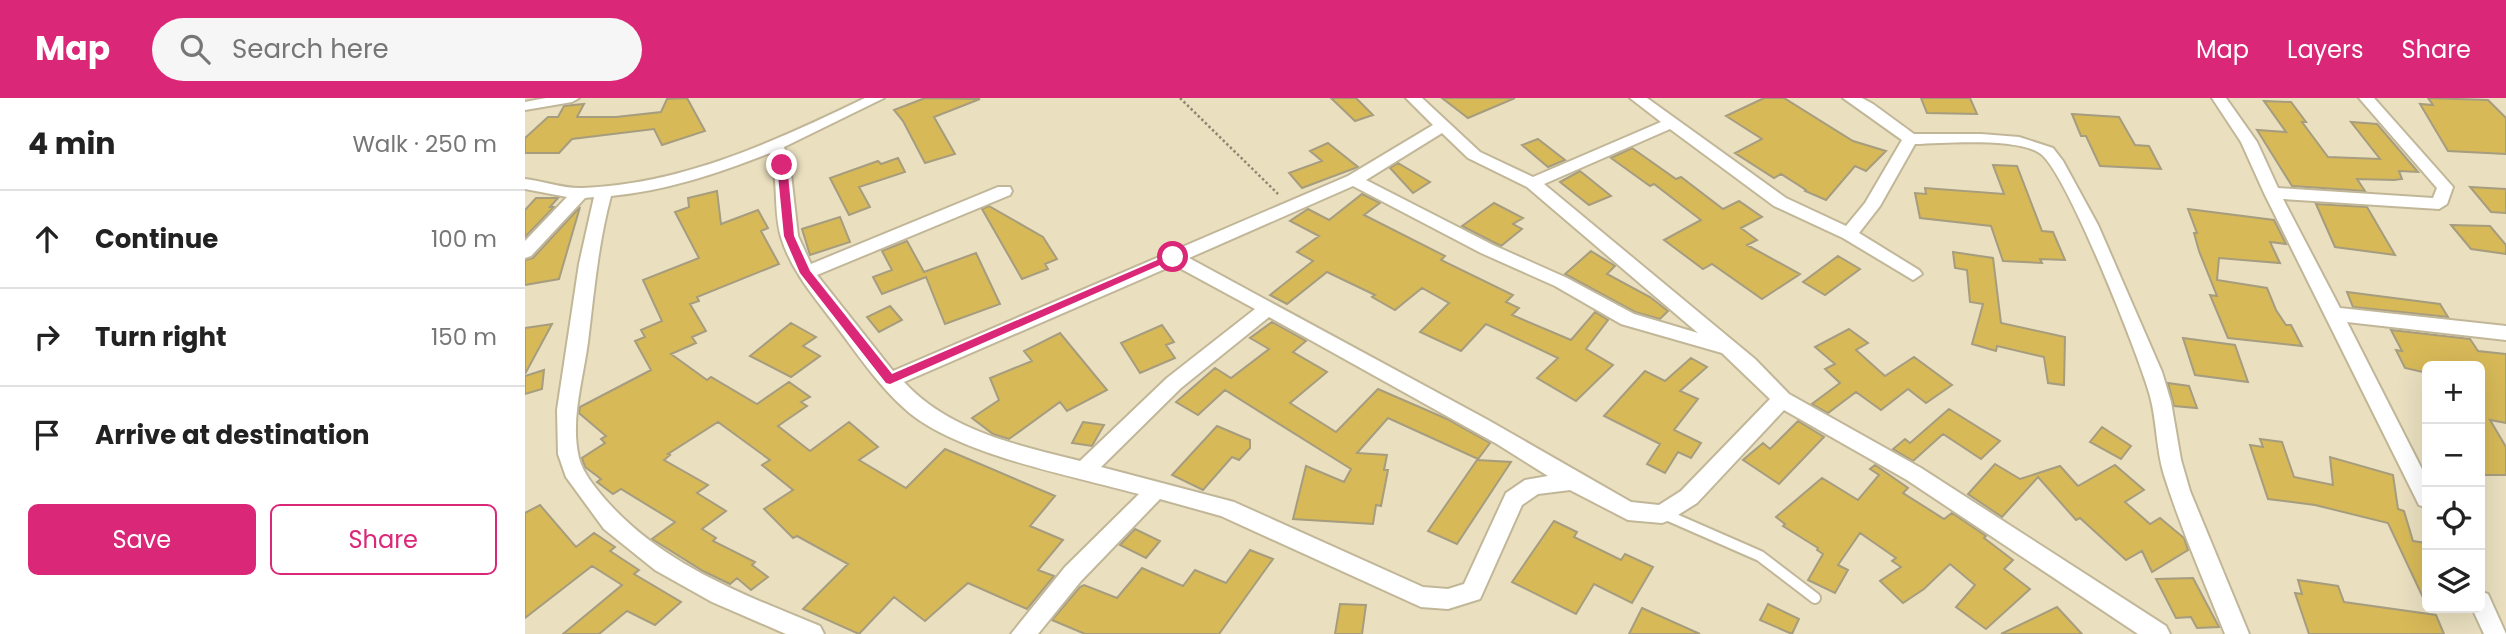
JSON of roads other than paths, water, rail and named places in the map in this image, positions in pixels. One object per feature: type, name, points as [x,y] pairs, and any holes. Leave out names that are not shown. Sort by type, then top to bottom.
[{"type":"street","points":[[525,106],[572,98]]},
{"type":"street","points":[[525,184],[580,193],[655,185],[699,174],[775,144],[877,98]]},
{"type":"street","points":[[1413,98],[1475,155],[1533,183],[1727,347],[1782,399],[1914,474],[2158,634]]},
{"type":"street","points":[[1637,98],[1780,202],[1849,234],[1913,274]]},
{"type":"street","points":[[1850,98],[1873,102],[1910,139],[1994,139],[2030,145],[2049,152],[2066,176],[2160,393],[2172,469],[2237,634]]},
{"type":"street","points":[[2219,98],[2249,142],[2272,193],[2422,489]]},
{"type":"street","points":[[2272,193],[2439,204],[2445,187],[2366,98]]},
{"type":"street","points":[[1533,183],[1672,123]]},
{"type":"street","points":[[890,380],[1354,180],[1443,126]]},
{"type":"street","points":[[1849,234],[1872,206],[1910,139]]},
{"type":"street","points":[[775,144],[782,165],[789,236],[806,273],[890,380],[913,405],[952,429],[1006,450],[1226,508],[1421,597],[1448,599],[1472,592],[1514,499],[1532,486],[1571,481]]},
{"type":"street","points":[[1354,180],[1487,249],[1561,282],[1628,319],[1686,338],[1727,347]]},
{"type":"street","points":[[806,273],[1004,191]]},
{"type":"street","points":[[604,192],[592,230],[581,297],[567,422],[568,455],[580,482],[602,512],[634,543],[687,580],[813,634]]},
{"type":"street","points":[[525,252],[580,193]]},
{"type":"street","points":[[1173,257],[1242,291],[1268,308],[1482,425],[1571,481],[1628,511],[1662,513],[1689,497],[1782,399]]},
{"type":"street","points":[[1083,471],[1174,383],[1268,308]]},
{"type":"street","points":[[2333,314],[2506,333]]},
{"type":"street","points":[[1023,634],[1073,574],[1157,489]]},
{"type":"street","points":[[2485,611],[2497,634]]},
{"type":"lane","points":[[1662,513],[1760,556],[1815,598]]}]
